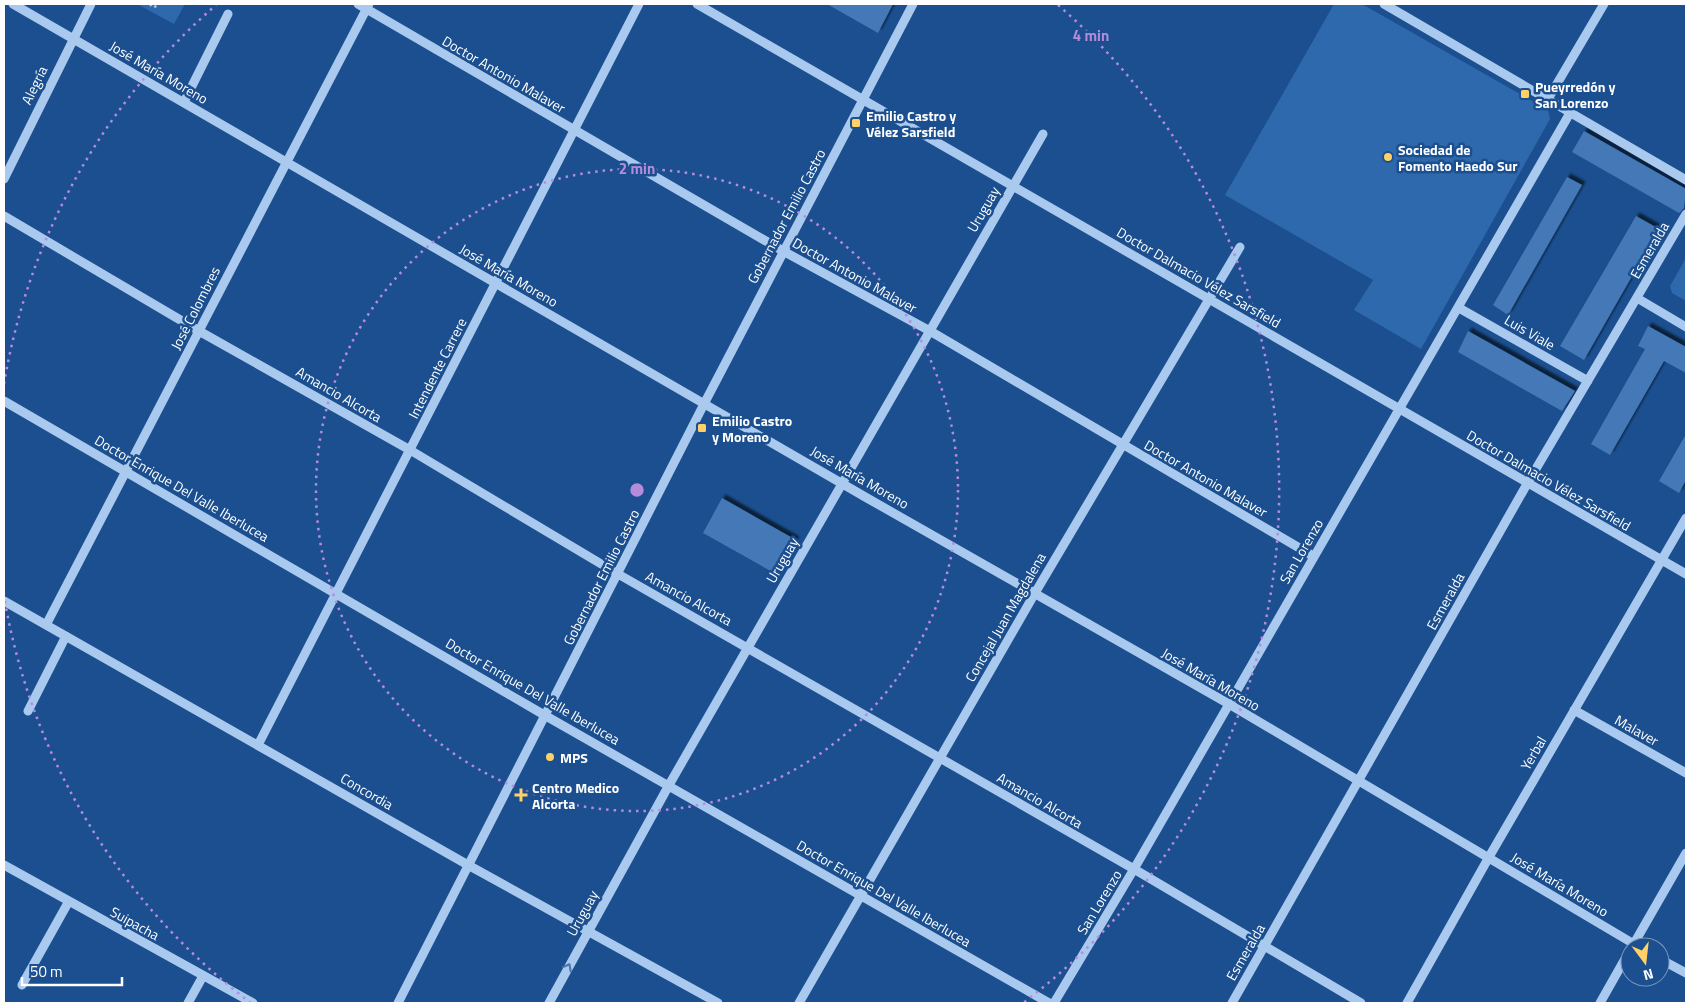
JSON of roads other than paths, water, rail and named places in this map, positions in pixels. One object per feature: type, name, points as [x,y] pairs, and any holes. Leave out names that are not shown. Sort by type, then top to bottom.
[{"type":"street","name":"José María Moreno","points":[[13,4],[704,404],[1229,704],[1358,782],[1488,857],[1620,938]]},
{"type":"street","name":"Alegría","points":[[4,179],[73,38],[92,4]]},
{"type":"street","name":"Doctor Antonio Malaver","points":[[358,4],[368,6],[574,131],[783,251],[930,331],[1313,556]]},
{"type":"street","name":"Intendente Carrere","points":[[258,745],[338,593],[639,4]]},
{"type":"street","name":"Doctor Dalmacio Vélez Sarsfield","points":[[697,4],[1686,574]]},
{"type":"street","name":"Gobernador Emilio Castro","points":[[398,1003],[704,404],[913,4]]},
{"type":"street","points":[[1384,4],[1686,180]]},
{"type":"street","points":[[1548,99],[1604,4]]},
{"type":"street","name":"José Colombres","points":[[46,625],[368,6]]},
{"type":"street","points":[[184,102],[228,14]]},
{"type":"street","name":"San Lorenzo","points":[[1054,1003],[1134,869],[1570,113]]},
{"type":"street","name":"Uruguay","points":[[549,1003],[587,930],[748,646],[1043,134]]},
{"type":"street","name":"Esmeralda","points":[[1232,1003],[1527,484],[1686,214]]},
{"type":"street","name":"Amancio Alcorta","points":[[4,216],[199,331],[410,450],[618,574],[748,646],[940,759],[1134,869],[1361,1003]]},
{"type":"street","name":"Concejal Juan Magdalena","points":[[799,1003],[1035,592],[1240,246]]},
{"type":"street","points":[[1637,298],[1686,327]]},
{"type":"street","name":"Luis Viale","points":[[1459,308],[1588,381]]},
{"type":"street","name":"Doctor Enrique Del Valle Iberlucea","points":[[4,401],[338,593],[546,716],[1049,1003]]},
{"type":"street","name":"Yerbal","points":[[1407,1003],[1488,857],[1686,518]]},
{"type":"street","name":"Concordia","points":[[4,601],[468,865],[718,1003]]},
{"type":"street","points":[[28,711],[66,636]]},
{"type":"street","name":"Malaver","points":[[1574,710],[1686,773]]},
{"type":"street","points":[[1640,937],[1686,853]]},
{"type":"street","name":"Suipacha","points":[[4,865],[253,1003]]},
{"type":"street","points":[[22,985],[69,901]]},
{"type":"street","points":[[1670,964],[1686,973]]},
{"type":"street","points":[[1600,1003],[1620,970]]},
{"type":"street","points":[[188,1003],[203,976]]},
{"type":"place","name":"Pueyrredón y San Lorenzo","points":[[1525,94]]},
{"type":"place","name":"Emilio Castro y Vélez Sarsfield","points":[[856,123]]},
{"type":"place","name":"Sociedad de Fomento Haedo Sur","points":[[1388,157]]},
{"type":"place","name":"Emilio Castro y Moreno","points":[[702,428]]},
{"type":"place","name":"MPS","points":[[550,757]]},
{"type":"place","name":"Centro Medico Alcorta","points":[[521,795]]}]
